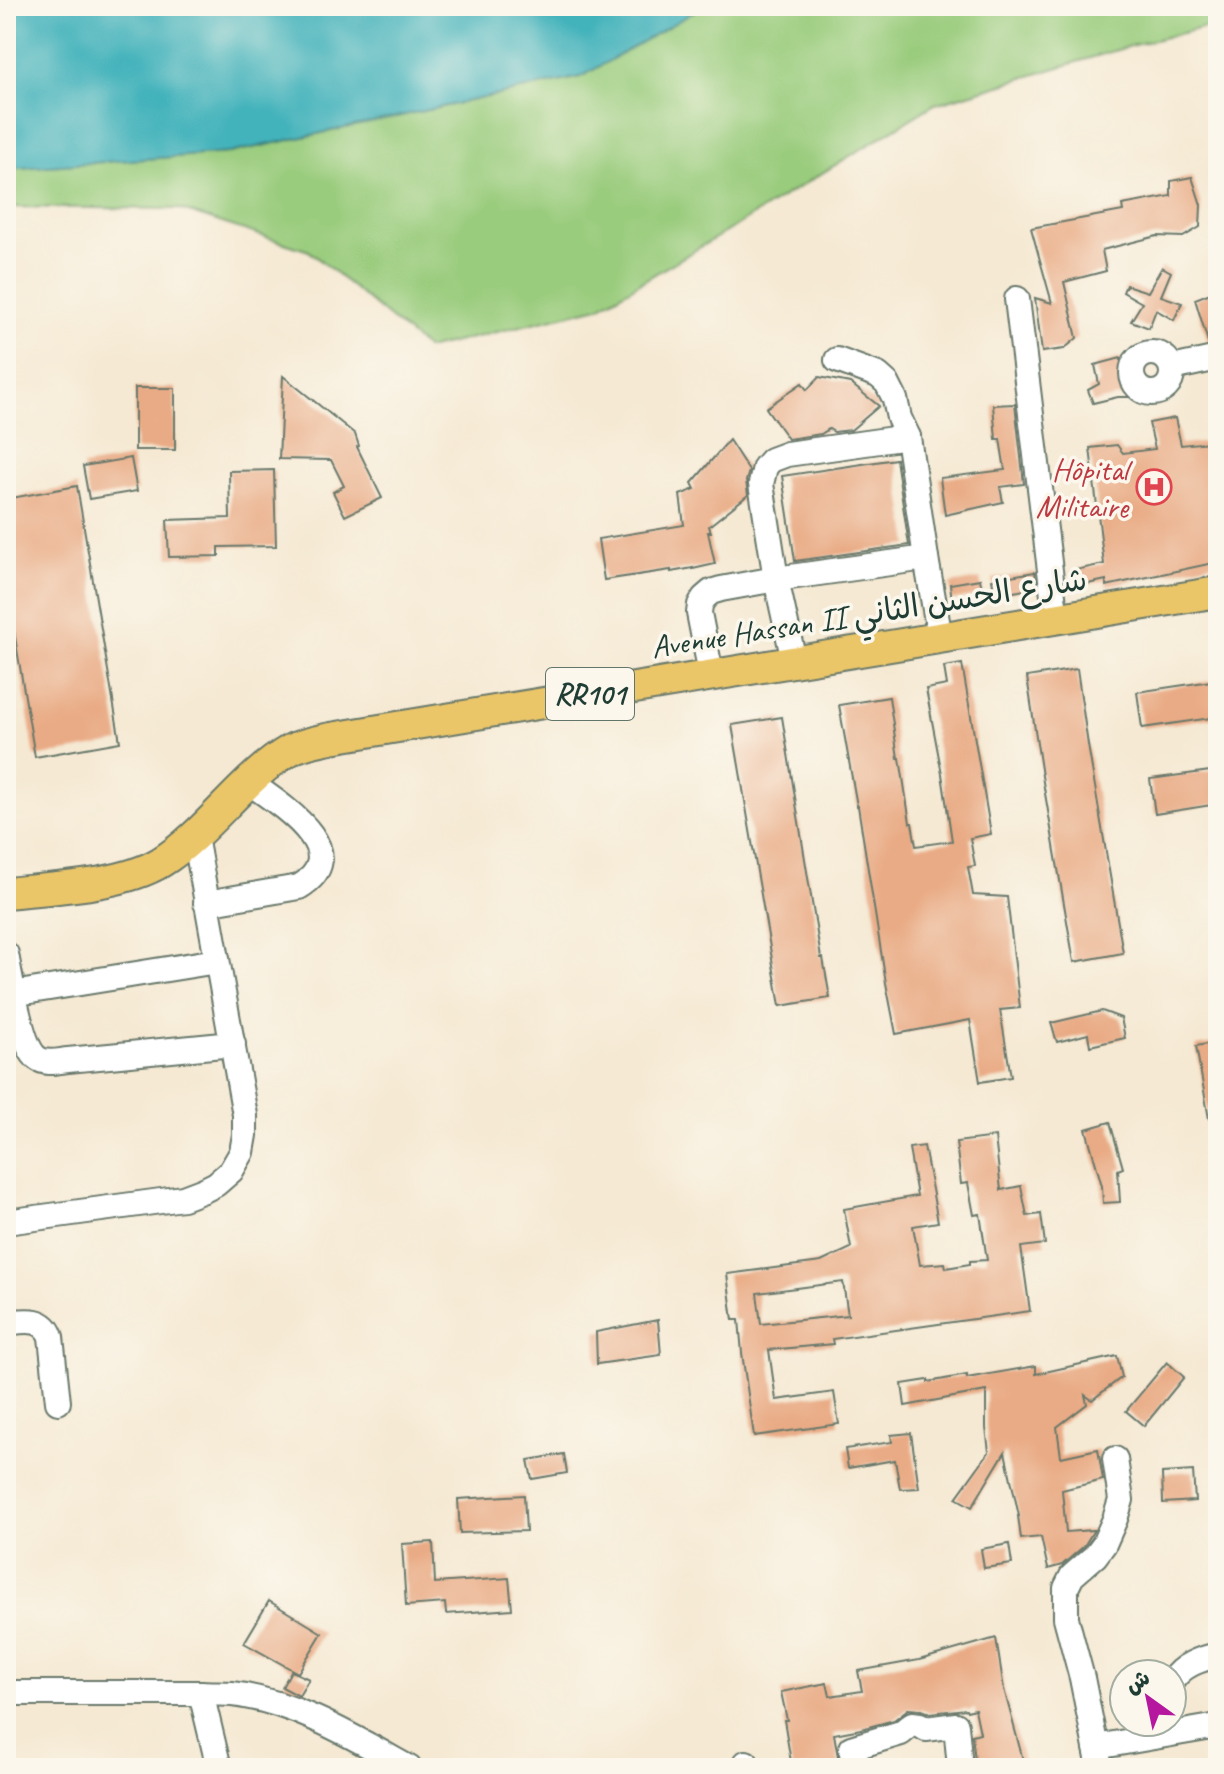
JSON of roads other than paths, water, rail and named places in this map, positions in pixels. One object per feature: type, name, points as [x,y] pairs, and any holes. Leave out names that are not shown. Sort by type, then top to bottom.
[{"type":"main road","name":"Avenue Hassan II شارع الحسن الثاني","points":[[6,893],[106,880],[159,863],[195,836],[269,765],[292,749],[317,741],[1218,592]]},
{"type":"street","points":[[1017,299],[1056,620]]},
{"type":"street","points":[[1172,368],[1218,358]]},
{"type":"street","points":[[837,360],[878,375],[887,383],[895,399],[908,437],[940,638]]},
{"type":"street","points":[[794,661],[776,579],[761,484],[765,467],[771,460],[787,454],[908,437]]},
{"type":"street","points":[[711,674],[699,613],[704,598],[711,592],[776,579],[926,558]]},
{"type":"street","points":[[206,903],[299,887],[309,881],[319,865],[317,845],[309,829],[250,783]]},
{"type":"street","points":[[6,1222],[183,1198],[216,1184],[231,1171],[242,1152],[245,1115],[195,836]]},
{"type":"street","points":[[6,954],[10,994],[27,1043],[41,1061],[233,1044]]},
{"type":"street","points":[[10,994],[217,961]]},
{"type":"street","points":[[6,1323],[36,1321],[47,1327],[51,1337],[58,1402]]},
{"type":"street","points":[[1115,1459],[1121,1500],[1104,1544],[1072,1576],[1066,1588],[1066,1618],[1098,1758],[1145,1738]]},
{"type":"street","points":[[1188,1666],[1202,1658],[1218,1655]]},
{"type":"street","points":[[6,1693],[233,1694],[306,1715],[409,1768]]},
{"type":"street","points":[[201,1693],[219,1768]]},
{"type":"street","points":[[855,1768],[851,1748],[901,1733],[912,1724],[926,1729],[956,1725],[960,1768]]},
{"type":"street","points":[[1188,1727],[1218,1726]]},
{"type":"water","points":[[6,6],[704,6],[581,77],[229,153],[6,169]]},
{"type":"place","name":"Hôpital Militaire","points":[[1154,487]]}]
